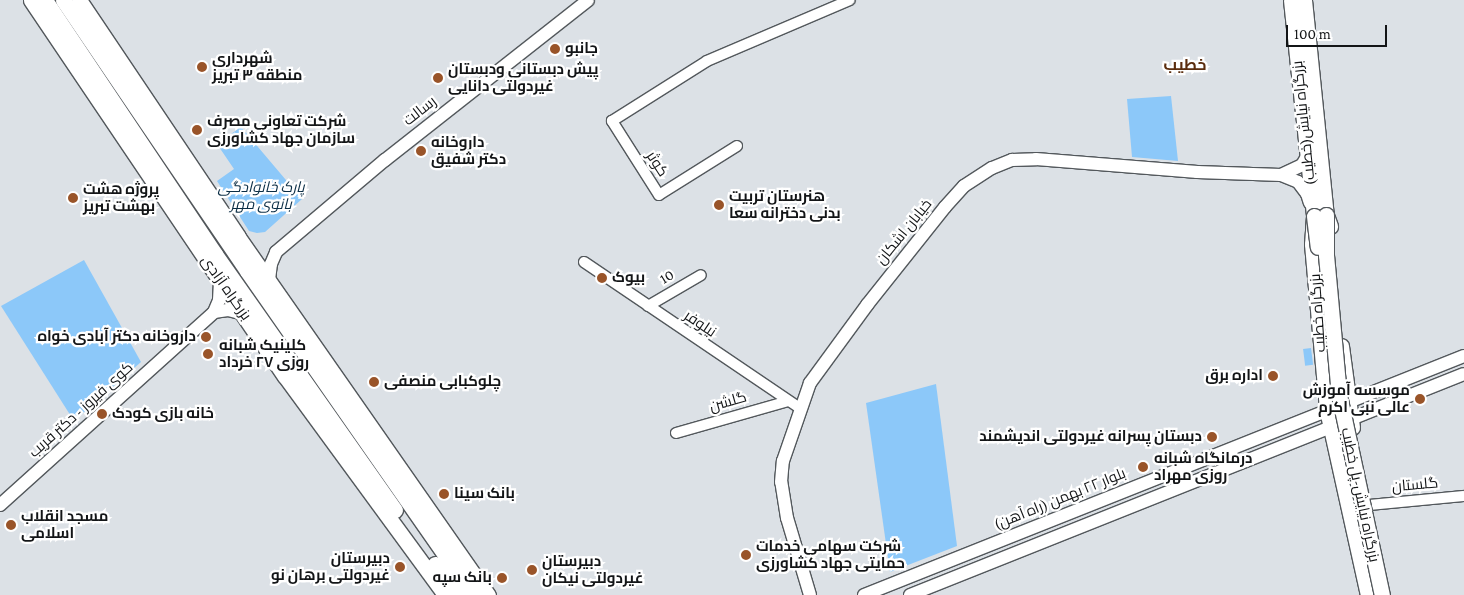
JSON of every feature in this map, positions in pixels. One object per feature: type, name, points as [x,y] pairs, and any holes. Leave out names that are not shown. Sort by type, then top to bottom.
[{"type":"highway","name":"بزرگراه آزادی","points":[[31,0],[233,298],[251,314],[458,595]]},
{"type":"highway","name":"بزرگراه آزادی","points":[[45,0],[369,494],[388,514],[445,595]]},
{"type":"highway","name":"بزرگراه آزادی","points":[[63,0],[294,339],[473,595]]},
{"type":"highway","points":[[79,0],[250,254],[488,595]]},
{"type":"highway","name":"بزرگراه نیایش(خطیب)","points":[[1291,0],[1308,155],[1320,215]]},
{"type":"highway","name":"بزرگراه نیایش(خطیب)","points":[[1304,0],[1320,215]]},
{"type":"highway","name":"بزرگراه خطیب","points":[[1320,215],[1332,234],[1340,338],[1348,402],[1386,595]]},
{"type":"highway","name":"بزرگراه خطیب","points":[[1320,215],[1312,244],[1327,410],[1368,595]]},
{"type":"highway","name":"بزرگراه نیایش-پل خطیب","points":[[1320,215],[1333,396],[1374,595]]},
{"type":"highway","name":"بزرگراه نیایش-پل خطیب","points":[[1320,215],[1326,255],[1340,396],[1382,595]]},
{"type":"highway","points":[[288,308],[294,339]]},
{"type":"highway","points":[[1320,340],[1323,346],[1329,350],[1335,349],[1340,338]]},
{"type":"highway","points":[[1322,360],[1330,353],[1337,353],[1343,358]]},
{"type":"highway","points":[[1342,476],[1362,472]]},
{"type":"main road","name":"رسالت","points":[[276,252],[385,160],[588,0]]},
{"type":"main road","points":[[1281,175],[1302,165],[1308,155]]},
{"type":"main road","name":"خیابان اشکان","points":[[810,595],[787,518],[781,482],[782,461],[810,383],[899,264],[944,207],[964,186],[992,168],[1012,160],[1036,159],[1197,172],[1281,175]]},
{"type":"main road","points":[[1281,175],[1298,182],[1320,215]]},
{"type":"main road","points":[[250,254],[266,255],[276,252]]},
{"type":"main road","points":[[269,280],[271,264],[276,252]]},
{"type":"main road","points":[[214,312],[219,300],[220,279]]},
{"type":"main road","points":[[214,312],[228,310],[251,314]]},
{"type":"main road","name":"کوی فیروز - دکتر قریب","points":[[0,505],[214,312]]},
{"type":"main road","name":"بلوار ۲۲ بهمن (راه آهن)","points":[[864,595],[1464,356]]},
{"type":"main road","points":[[910,595],[1464,374]]},
{"type":"street","name":"کوثر","points":[[737,146],[659,195],[612,121],[706,61],[850,0]]},
{"type":"street","name":"نیلوفر","points":[[584,262],[801,409]]},
{"type":"street","name":"10","points":[[648,306],[701,274]]},
{"type":"street","name":"گلشن","points":[[676,433],[788,400]]},
{"type":"street","name":"گلستان","points":[[1369,505],[1464,496]]},
{"type":"green space","points":[[1171,96],[1178,161],[1132,157],[1127,99]]},
{"type":"green space","name":"پارک خانوادگی بانوی مهر","points":[[241,127],[302,199],[265,232],[249,231],[217,181],[234,169],[217,144]]},
{"type":"green space","points":[[84,260],[141,362],[74,421],[1,306]]},
{"type":"green space","points":[[1311,348],[1313,365],[1305,366],[1303,349]]},
{"type":"green space","points":[[936,384],[957,546],[890,572],[866,403]]},
{"type":"place","name":"جانبو","points":[[555,49]]},
{"type":"place","name":"شهرداری منطقه ۳ تبریز","points":[[202,67]]},
{"type":"place","name":"پیش دبستانی ودبستان غیردولتی دانایی","points":[[438,78]]},
{"type":"place","name":"شرکت تعاونی مصرف سازمان جهاد کشاورزی","points":[[197,130]]},
{"type":"place","name":"داروخانه دکتر شفیق","points":[[421,151]]},
{"type":"place","name":"پروژه هشت بهشت تبریز","points":[[73,198]]},
{"type":"place","name":"هنرستان تربیت بدنی دخترانه سعا","points":[[719,205]]},
{"type":"place","name":"بیوک","points":[[602,278]]},
{"type":"place","name":"داروخانه دکتر آبادی خواه","points":[[206,337]]},
{"type":"place","name":"کلینیک شبانه روزی ۲۷ خرداد","points":[[208,354]]},
{"type":"place","name":"اداره برق","points":[[1273,376]]},
{"type":"place","name":"چلوکبابی منصفی","points":[[374,382]]},
{"type":"place","name":"موسسه آموزش عالی نبی اکرم","points":[[1420,399]]},
{"type":"place","name":"خانه بازی کودک","points":[[102,414]]},
{"type":"place","name":"دبستان پسرانه غیردولتی اندیشمند","points":[[1212,437]]},
{"type":"place","name":"درمانگاه شبانه روزی مهراد","points":[[1143,467]]},
{"type":"place","name":"بانک سینا","points":[[444,494]]},
{"type":"place","name":"مسجد انقلاب اسلامی","points":[[11,525]]},
{"type":"place","name":"شرکت سهامی خدمات حمایتی جهاد کشاورزی","points":[[746,555]]},
{"type":"place","name":"دبیرستان غیردولتی برهان نو","points":[[400,567]]},
{"type":"place","name":"دبیرستان غیردولتی نیکان","points":[[532,570]]},
{"type":"place","name":"بانک سپه","points":[[502,578]]},
{"type":"district","name":"خطیب","points":[[1185,65]]}]
